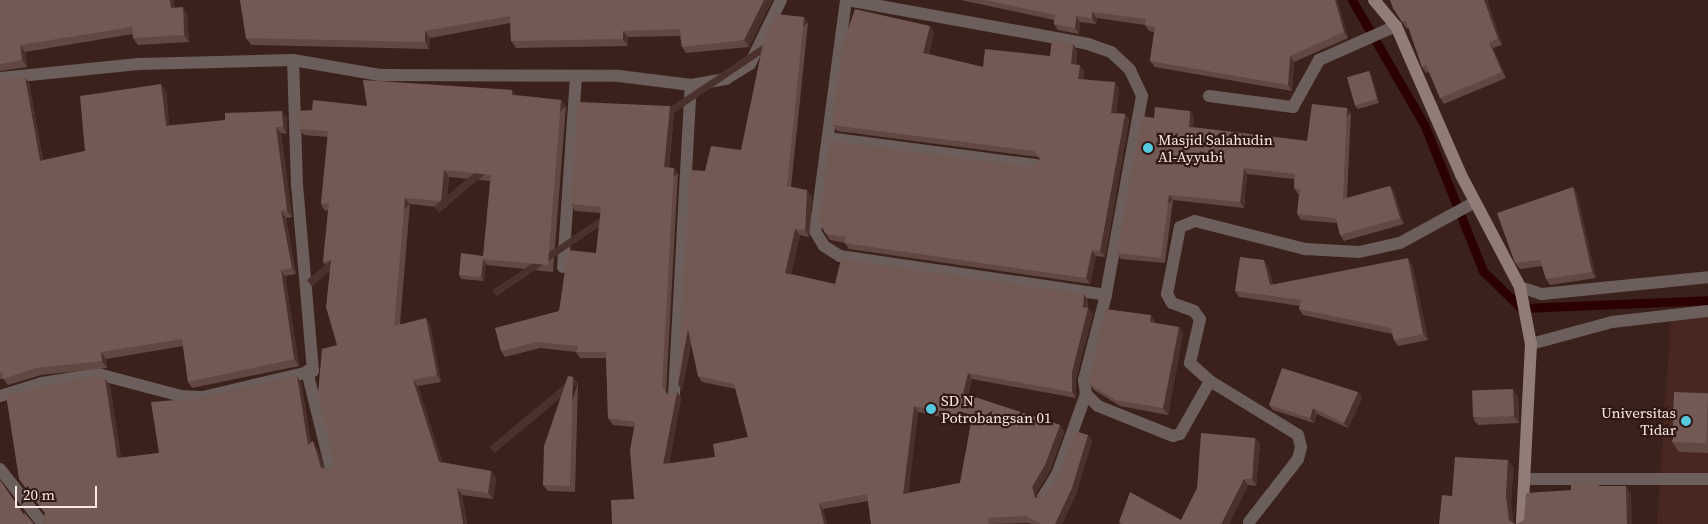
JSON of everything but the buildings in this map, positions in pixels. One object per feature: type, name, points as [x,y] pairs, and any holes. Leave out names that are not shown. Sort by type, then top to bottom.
[{"type":"main road","points":[[1374,0],[1396,26],[1471,205],[1521,291],[1530,339],[1526,479],[1522,524]]},
{"type":"street","points":[[0,78],[138,64],[293,60],[380,75],[576,76],[691,86],[726,80],[750,64],[781,0]]},
{"type":"street","points":[[1043,497],[1057,475],[1086,394],[1084,380],[1106,295],[1142,96],[1130,70],[1111,52],[1088,44],[846,0],[815,231],[824,246],[840,256],[1106,295]]},
{"type":"street","points":[[1209,96],[1293,107],[1319,60],[1396,26]]},
{"type":"street","points":[[0,396],[42,383],[98,374],[181,396],[203,397],[307,371],[314,372],[297,186],[293,60]]},
{"type":"street","points":[[563,267],[576,76]]},
{"type":"street","points":[[674,394],[691,86]]},
{"type":"street","points":[[828,138],[1037,165]]},
{"type":"street","points":[[1249,522],[1298,459],[1301,446],[1298,435],[1210,381],[1190,363],[1200,319],[1194,311],[1172,303],[1167,294],[1180,226],[1187,221],[1305,249],[1359,252],[1400,243],[1471,205]]},
{"type":"street","points":[[1521,291],[1542,294],[1708,277]]},
{"type":"street","points":[[1530,339],[1612,322],[1708,311]]},
{"type":"street","points":[[307,371],[331,469]]},
{"type":"street","points":[[1086,394],[1098,406],[1177,436],[1210,381]]},
{"type":"street","points":[[0,469],[43,524]]},
{"type":"street","points":[[1526,479],[1708,479]]},
{"type":"shaded area","name":"Universitas Tidar","points":[[1671,317],[1708,317],[1708,524],[1657,524]]},
{"type":"waterway","points":[[1352,0],[1424,124],[1483,271],[1521,308],[1708,300]]},
{"type":"place","name":"Masjid Salahudin Al-Ayyubi","points":[[1148,148]]},
{"type":"place","name":"SD N Potrobangsan 01","points":[[931,409]]},
{"type":"place","name":"Universitas Tidar","points":[[1686,421]]}]
